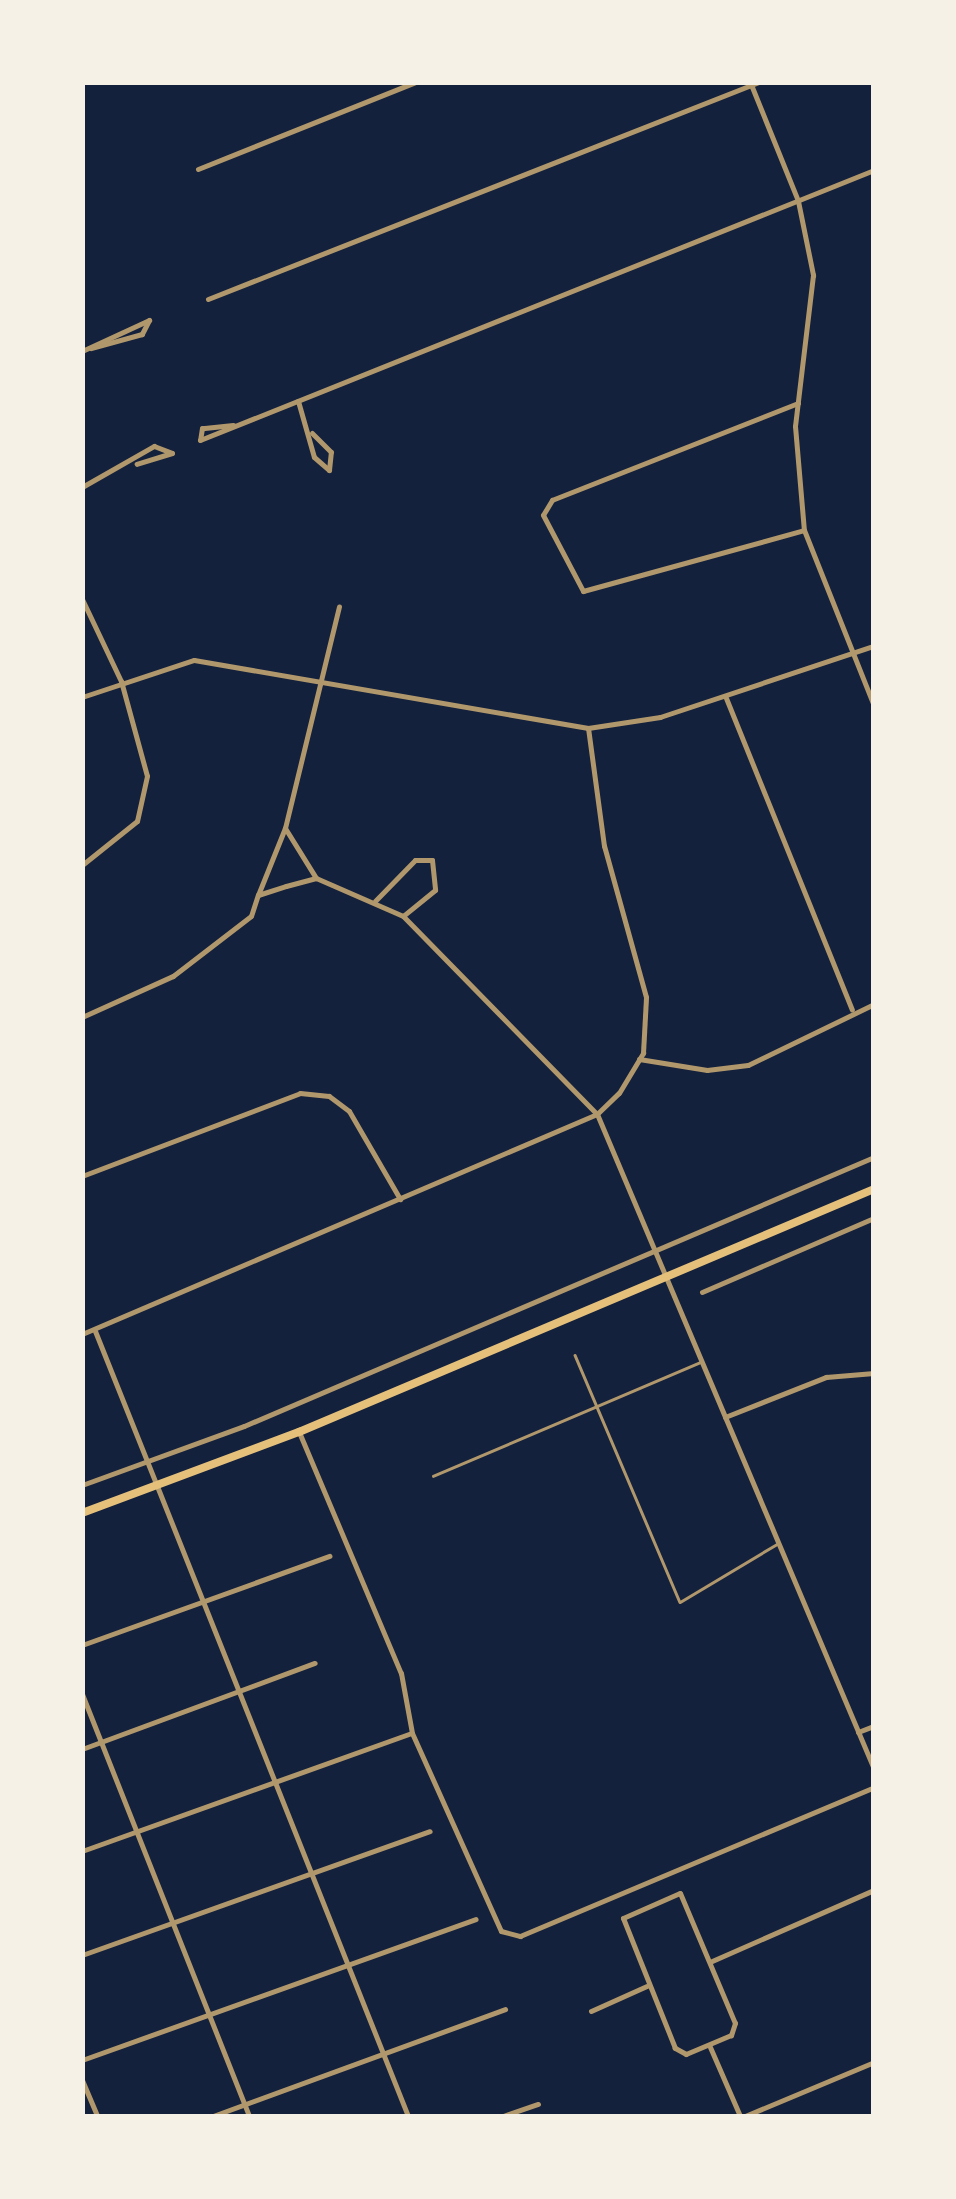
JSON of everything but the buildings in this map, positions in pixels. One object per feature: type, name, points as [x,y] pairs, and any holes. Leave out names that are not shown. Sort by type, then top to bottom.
[{"type":"highway","points":[[82,1513],[299,1432],[871,1191]]},
{"type":"street","points":[[198,169],[415,82]]},
{"type":"street","points":[[208,298],[754,84],[798,201],[813,306],[798,403],[804,530],[874,706]]},
{"type":"street","points":[[233,424],[212,441],[200,440],[202,428],[233,424],[298,401],[874,170]]},
{"type":"street","points":[[82,351],[142,334],[149,320],[138,318],[91,348]]},
{"type":"street","points":[[298,401],[312,433],[314,458],[329,470],[331,452],[312,433]]},
{"type":"street","points":[[798,403],[552,500],[543,515],[583,591],[685,570],[804,530]]},
{"type":"street","points":[[82,487],[136,464],[164,462],[172,452],[154,446],[136,464]]},
{"type":"street","points":[[82,600],[121,682],[146,794],[127,834],[82,865]]},
{"type":"street","points":[[82,1017],[174,976],[250,916],[285,828],[324,679],[338,607]]},
{"type":"street","points":[[82,697],[194,660],[324,679],[588,728],[726,696],[874,646]]},
{"type":"street","points":[[726,696],[852,1010]]},
{"type":"street","points":[[82,1334],[597,1114],[639,1058],[646,997],[604,846],[588,728]]},
{"type":"street","points":[[285,828],[316,878],[403,916],[597,1114],[874,1769]]},
{"type":"street","points":[[375,901],[416,860],[432,860],[434,890],[403,916]]},
{"type":"street","points":[[258,895],[316,878]]},
{"type":"street","points":[[639,1058],[690,1069],[748,1065],[852,1010],[874,1004]]},
{"type":"street","points":[[82,1176],[300,1093],[329,1096],[348,1111],[400,1199]]},
{"type":"street","points":[[82,1485],[148,1463],[874,1157]]},
{"type":"street","points":[[702,1292],[874,1218]]},
{"type":"street","points":[[94,1330],[408,2116]]},
{"type":"street","points":[[725,1417],[826,1377],[874,1373]]},
{"type":"street","points":[[299,1432],[400,1673],[412,1733],[488,1910],[512,1934],[874,1786]]},
{"type":"street","points":[[82,1645],[329,1556]]},
{"type":"street","points":[[82,1749],[315,1663]]},
{"type":"street","points":[[82,1694],[249,2116]]},
{"type":"street","points":[[858,1732],[874,1726]]},
{"type":"street","points":[[82,1851],[412,1733]]},
{"type":"street","points":[[82,1955],[430,1832]]},
{"type":"street","points":[[710,1962],[874,1890]]},
{"type":"street","points":[[680,1894],[734,2030],[710,2046],[678,2052],[646,1986],[623,1918],[680,1894]]},
{"type":"street","points":[[82,2060],[475,1919]]},
{"type":"street","points":[[591,2012],[646,1986]]},
{"type":"street","points":[[213,2116],[505,2010]]},
{"type":"street","points":[[710,2046],[742,2116],[874,2062]]},
{"type":"street","points":[[82,2080],[97,2116]]},
{"type":"street","points":[[503,2116],[538,2104]]},
{"type":"lane","points":[[575,1355],[680,1602],[778,1543]]},
{"type":"lane","points":[[433,1476],[702,1361]]}]
